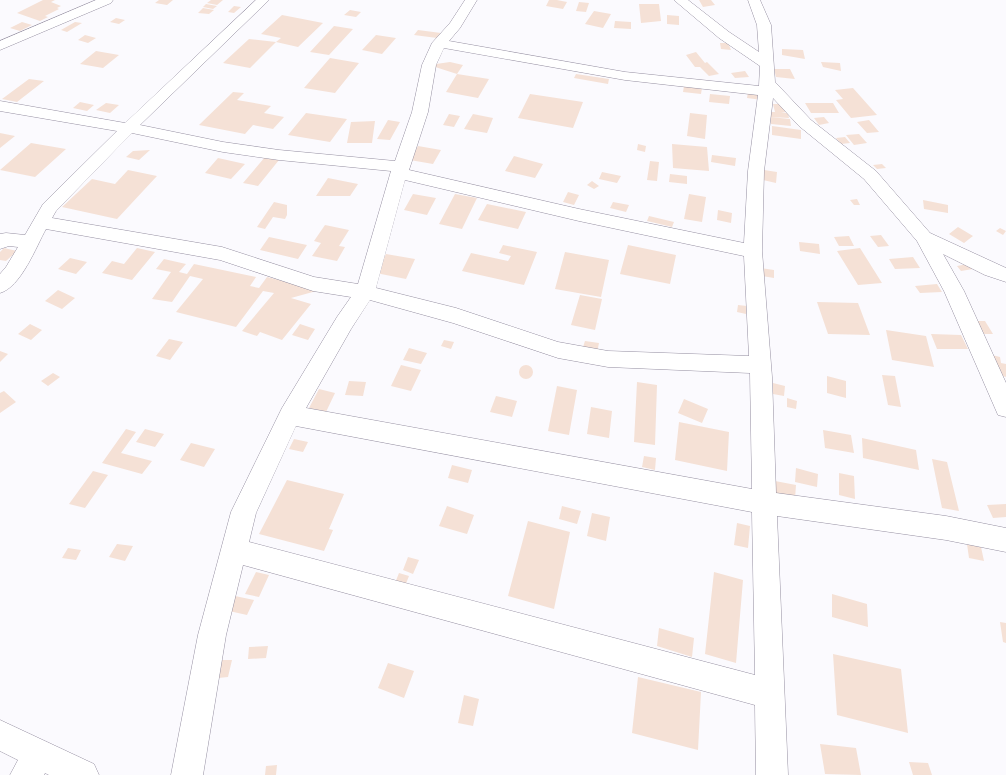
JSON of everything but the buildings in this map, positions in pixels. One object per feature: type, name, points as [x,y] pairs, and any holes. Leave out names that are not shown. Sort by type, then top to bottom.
[{"type":"street","points":[[0,46],[107,0]]},
{"type":"street","points":[[0,286],[13,272],[49,208],[129,128],[263,0]]},
{"type":"street","points":[[187,775],[212,635],[244,512],[290,415],[344,323],[365,292],[401,170],[420,112],[429,65],[439,43],[455,25],[471,0]]},
{"type":"street","points":[[680,0],[724,35],[767,79],[805,122],[870,175],[924,237],[954,291],[1006,408]]},
{"type":"street","points":[[754,0],[764,25],[767,79],[756,171],[753,251],[760,365],[772,775]]},
{"type":"street","points":[[439,43],[625,76],[767,79]]},
{"type":"street","points":[[0,106],[129,128],[223,147],[401,170],[578,215],[753,251]]},
{"type":"street","points":[[41,222],[222,254],[313,284],[365,292],[456,316],[558,350],[608,359],[760,365]]},
{"type":"street","points":[[924,237],[992,270],[1006,275]]},
{"type":"street","points":[[0,243],[6,239],[30,242]]},
{"type":"street","points":[[290,415],[764,503],[946,528],[1006,540]]},
{"type":"street","points":[[234,550],[770,694]]},
{"type":"street","points":[[0,735],[33,765],[83,775]]}]
